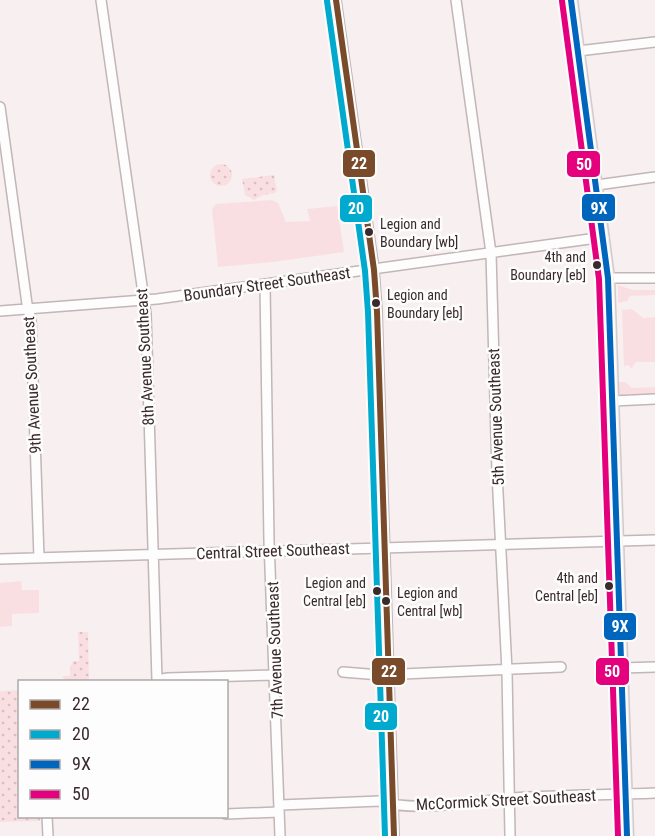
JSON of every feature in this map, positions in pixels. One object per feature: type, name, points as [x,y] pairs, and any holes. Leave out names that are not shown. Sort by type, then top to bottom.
[{"type":"main road","points":[[571,0],[608,278],[627,836]]},
{"type":"street","name":"8th Avenue Southeast","points":[[101,0],[144,300],[157,680],[275,675]]},
{"type":"street","points":[[336,0],[374,270],[378,323],[394,836]]},
{"type":"street","name":"5th Avenue Southeast","points":[[456,0],[491,252],[507,670],[510,836]]},
{"type":"street","points":[[578,51],[655,42]]},
{"type":"street","name":"9th Avenue Southeast","points":[[0,107],[32,320],[39,558]]},
{"type":"street","points":[[597,185],[655,177]]},
{"type":"street","name":"Boundary Street Southeast","points":[[0,311],[144,300],[604,237]]},
{"type":"street","points":[[608,278],[655,278]]},
{"type":"street","name":"7th Avenue Southeast","points":[[265,285],[269,541],[280,836]]},
{"type":"street","points":[[613,401],[655,399]]},
{"type":"street","name":"Central Street Southeast","points":[[0,559],[655,540]]},
{"type":"street","points":[[343,672],[389,674],[561,667]]},
{"type":"street","points":[[621,668],[655,667]]},
{"type":"street","name":"McCormick Street Southeast","points":[[228,814],[380,801],[393,805],[451,804],[509,798],[655,794]]},
{"type":"street","points":[[47,818],[48,836]]},
{"type":"shaded area","points":[[221,164],[229,167],[232,175],[229,183],[221,186],[213,183],[210,175],[213,167]]},
{"type":"shaded area","points":[[274,175],[277,191],[275,193],[263,195],[254,200],[245,195],[242,179]]},
{"type":"shaded area","points":[[272,200],[278,203],[286,222],[310,221],[307,209],[337,206],[344,252],[218,267],[212,209],[216,204]]},
{"type":"shaded area","points":[[618,285],[633,290],[655,290],[655,295],[630,296],[627,301],[618,303]]},
{"type":"shaded area","points":[[632,309],[643,318],[655,317],[655,362],[636,362],[631,369],[629,365],[624,366],[622,310]]},
{"type":"shaded area","points":[[619,382],[625,382],[632,388],[655,387],[655,394],[619,395]]},
{"type":"shaded area","points":[[21,581],[22,590],[39,590],[39,613],[12,614],[12,626],[0,627],[0,583]]},
{"type":"shaded area","points":[[78,632],[88,632],[89,680],[64,680],[63,676],[70,676],[73,661],[79,661]]},
{"type":"shaded area","points":[[18,690],[18,818],[40,818],[40,821],[0,822],[0,691]]},
{"type":"transit line","name":"22","points":[[336,0],[374,270],[377,312],[394,836]]},
{"type":"transit line","name":"9X","points":[[571,0],[608,278],[627,836]]},
{"type":"transit line","name":"20","points":[[327,1],[365,271],[368,312],[385,836]]},
{"type":"transit line","name":"50","points":[[562,1],[599,279],[618,836]]},
{"type":"place","name":"Legion and Boundary [wb]","points":[[369,232]]},
{"type":"place","name":"4th and Boundary [eb]","points":[[597,265]]},
{"type":"place","name":"Legion and Boundary [eb]","points":[[376,303]]},
{"type":"place","name":"4th and Central [eb]","points":[[609,586]]},
{"type":"place","name":"Legion and Central [eb]","points":[[377,591]]},
{"type":"place","name":"Legion and Central [wb]","points":[[386,601]]}]
